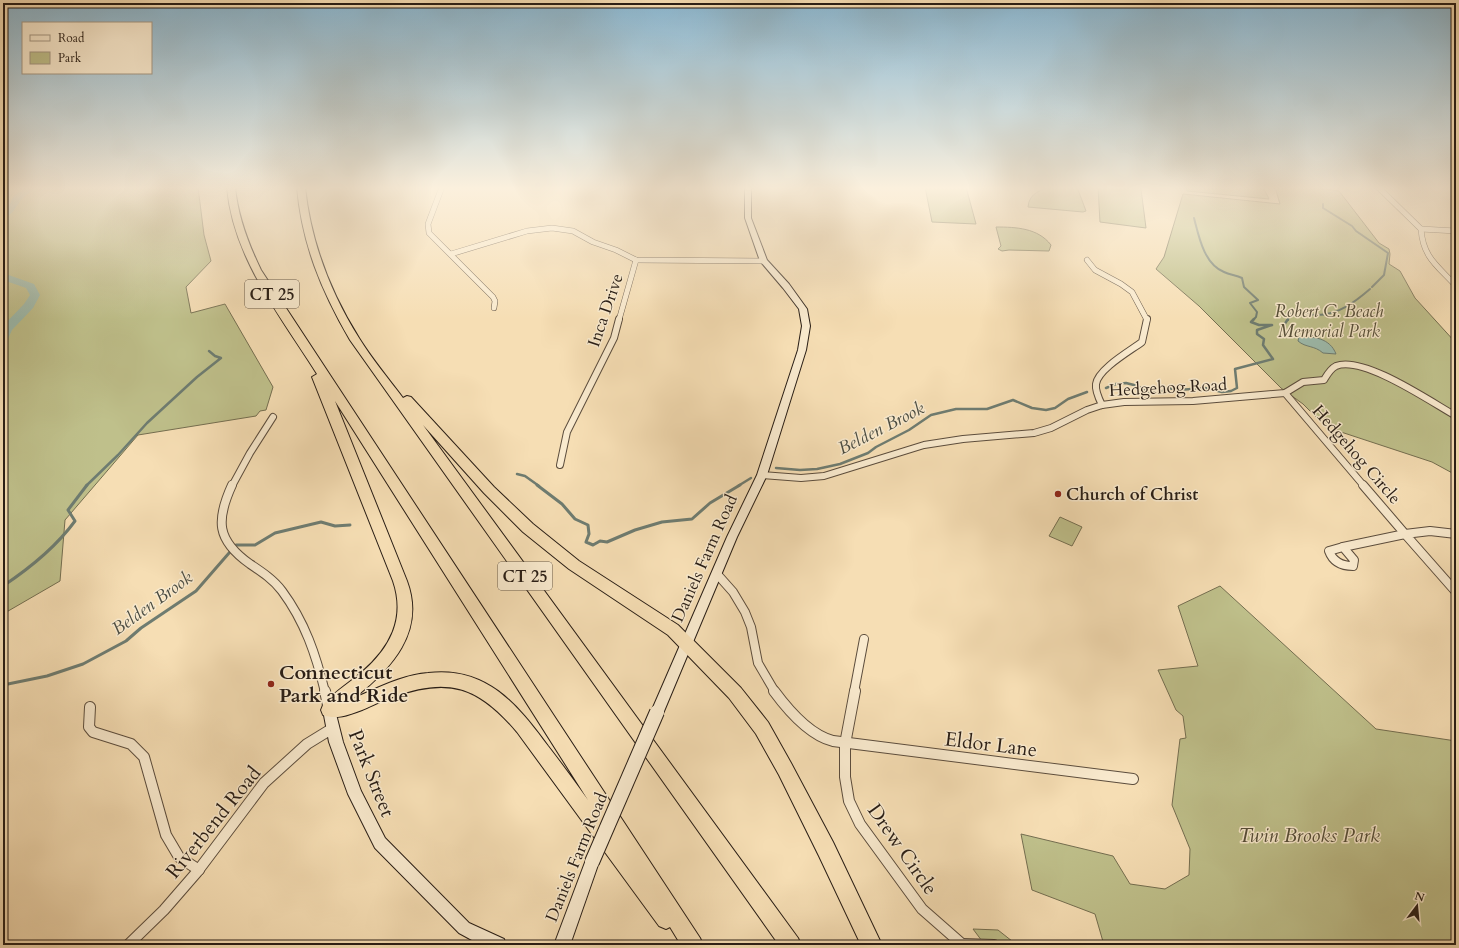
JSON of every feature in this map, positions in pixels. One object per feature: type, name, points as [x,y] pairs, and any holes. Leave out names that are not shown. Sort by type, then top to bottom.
[{"type":"highway","name":"CT 25","points":[[240,231],[256,270],[693,945]]},
{"type":"highway","name":"CT 25","points":[[307,231],[317,265],[336,307],[363,352],[791,945]]},
{"type":"highway","points":[[294,329],[330,404],[400,581],[406,606],[401,629],[389,654],[374,672],[344,695],[329,710]]},
{"type":"highway","points":[[363,352],[489,490],[528,528],[574,565],[669,627],[687,643],[735,693],[769,740],[821,838],[872,945]]},
{"type":"highway","points":[[329,710],[344,709],[397,688],[428,681],[447,680],[464,682],[480,687],[494,695],[512,712],[523,726],[685,945]]},
{"type":"main road","name":"Daniels Farm Road","points":[[562,945],[592,862],[717,574],[762,475],[802,350],[806,326],[803,309],[786,286],[764,261],[753,231]]},
{"type":"main road","name":"Park Street","points":[[329,710],[336,742],[354,794],[380,843],[464,928],[498,945]]},
{"type":"street","points":[[429,231],[493,297],[495,301],[494,308]]},
{"type":"street","points":[[451,254],[526,231]]},
{"type":"street","points":[[573,231],[593,242],[616,250],[636,260]]},
{"type":"street","points":[[1422,231],[1422,243],[1427,255],[1456,286]]},
{"type":"street","name":"Inca Drive","points":[[560,465],[567,432],[614,338],[636,260],[764,261]]},
{"type":"street","points":[[1087,260],[1096,270],[1132,292],[1147,320],[1142,342],[1099,376],[1096,387],[1102,405]]},
{"type":"street","points":[[1285,393],[1295,385],[1305,380],[1324,380],[1330,370],[1336,366],[1346,364],[1366,367],[1386,376],[1456,416]]},
{"type":"street","name":"Hedgehog Road","points":[[762,475],[801,478],[824,476],[924,445],[963,439],[1034,433],[1051,428],[1087,410],[1102,405],[1124,402],[1193,401],[1285,393]]},
{"type":"street","name":"Hedgehog Circle","points":[[1285,393],[1456,592]]},
{"type":"street","name":"Park Street","points":[[273,417],[249,455],[230,491],[221,519],[225,537],[232,549],[272,579],[301,619],[308,633],[317,660],[329,710]]},
{"type":"street","points":[[1343,546],[1405,534],[1430,531],[1456,534]]},
{"type":"street","name":"Eldor Lane","points":[[717,574],[733,590],[744,606],[751,627],[758,664],[784,704],[803,725],[823,738],[845,744],[1133,779]]},
{"type":"street","name":"Drew Circle","points":[[864,639],[845,744],[845,777],[849,800],[860,824],[922,909],[963,944]]},
{"type":"street","points":[[90,707],[89,727],[93,732],[131,744],[144,757],[166,835],[179,856],[199,870]]},
{"type":"street","name":"Riverbend Road","points":[[128,945],[164,910],[199,870],[264,783],[307,744],[333,728]]},
{"type":"street","points":[[963,944],[994,945]]},
{"type":"green space","points":[[3,231],[204,231],[211,261],[186,287],[191,313],[225,304],[273,387],[266,410],[260,411],[256,416],[138,435],[65,520],[60,581],[3,614]]},
{"type":"green space","points":[[997,231],[1030,231],[1040,235],[1051,245],[1049,251],[1002,251],[998,249],[1001,246]]},
{"type":"green space","name":"Robert G. Beach Memorial Park","points":[[1172,231],[1370,231],[1379,243],[1389,249],[1389,264],[1400,271],[1415,298],[1456,343],[1456,475],[1432,462],[1341,432],[1330,424],[1320,421],[1303,404],[1281,388],[1199,306],[1156,269],[1164,257]]},
{"type":"green space","points":[[1060,517],[1082,527],[1072,546],[1049,536]]},
{"type":"green space","name":"Twin Brooks Park","points":[[1220,586],[1376,729],[1456,741],[1456,945],[1104,945],[1095,914],[1032,890],[1021,834],[1113,856],[1130,884],[1165,889],[1189,875],[1190,849],[1172,805],[1180,739],[1186,738],[1183,716],[1176,710],[1158,670],[1198,666],[1178,606]]},
{"type":"green space","points":[[973,929],[998,930],[1017,945],[985,945]]},
{"type":"shaded area","points":[[1299,337],[1310,337],[1325,341],[1330,344],[1336,354],[1323,353],[1320,350],[1304,345],[1298,341]]},
{"type":"waterway","name":"Belden Brook","points":[[1106,388],[1116,384],[1126,383],[1138,386],[1148,393],[1160,392],[1168,388],[1178,390],[1205,388],[1222,392],[1231,391],[1237,388],[1235,369],[1273,359],[1263,345],[1264,339],[1257,334],[1257,330],[1272,325],[1259,325],[1251,322],[1256,317],[1257,312],[1250,303],[1258,300],[1244,287],[1242,278],[1224,272],[1212,263],[1203,249],[1198,231]]},
{"type":"waterway","points":[[1356,231],[1388,253],[1384,275],[1372,287]]},
{"type":"waterway","points":[[3,276],[30,286],[35,295],[29,306],[7,329],[3,339]]},
{"type":"waterway","points":[[1288,320],[1289,314],[1293,313],[1313,315],[1332,313],[1346,307],[1370,289]]},
{"type":"waterway","points":[[1284,325],[1288,319]]},
{"type":"waterway","points":[[87,485],[118,455],[147,423],[197,377],[221,358],[215,356],[209,351]]},
{"type":"waterway","name":"Belden Brook","points":[[776,468],[800,470],[817,469],[840,464],[868,453],[876,447],[909,430],[931,415],[956,409],[987,409],[1013,400],[1032,408],[1046,410],[1055,408],[1068,399],[1087,392]]},
{"type":"waterway","name":"Belden Brook","points":[[517,474],[525,476],[539,486]]},
{"type":"waterway","name":"Belden Brook","points":[[738,486],[751,478]]},
{"type":"waterway","points":[[3,586],[42,556],[68,531],[75,521],[68,510],[87,485]]},
{"type":"waterway","name":"Belden Brook","points":[[537,485],[562,504],[575,519],[588,525],[589,534],[586,542],[593,545],[600,541],[607,542],[635,530],[662,522],[692,519],[710,503],[740,485]]},
{"type":"waterway","name":"Belden Brook","points":[[3,685],[47,676],[83,664],[126,641],[141,628],[196,591],[236,545],[255,545],[275,533],[321,522],[335,526],[350,525]]},
{"type":"place","name":"Church of Christ","points":[[1058,494]]},
{"type":"place","name":"Connecticut Park and Ride","points":[[271,684]]}]
